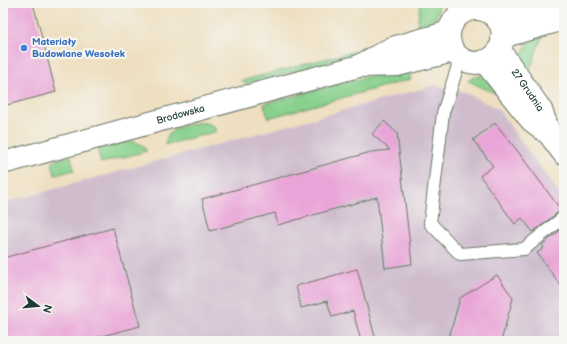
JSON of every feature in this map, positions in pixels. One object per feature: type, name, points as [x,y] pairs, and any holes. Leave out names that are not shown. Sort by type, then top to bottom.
[{"type":"street","points":[[495,41],[486,11],[474,8],[460,8],[452,21],[454,47],[474,63],[495,41],[562,3]]},
{"type":"street","points":[[495,41],[564,19]]},
{"type":"street","name":"27 Grudnia","points":[[495,41],[531,120],[549,134],[564,154]]},
{"type":"street","name":"Brodowska","points":[[3,162],[359,66],[392,48],[454,47]]},
{"type":"lane","points":[[454,47],[443,113],[430,223],[460,254],[524,249],[564,217]]},
{"type":"shaded area","points":[[436,85],[464,92],[498,109],[564,200],[564,341],[3,341],[3,203]]},
{"type":"green space","points":[[420,3],[439,3],[439,9],[429,26],[416,34]]},
{"type":"green space","points":[[543,34],[530,69],[527,72],[522,65],[524,49],[530,42]]},
{"type":"green space","points":[[399,39],[342,58],[247,84],[241,81]]},
{"type":"green space","points":[[408,69],[411,79],[268,118],[264,104],[362,78]]},
{"type":"green space","points":[[473,77],[483,77],[500,93],[497,94],[468,81]]},
{"type":"green space","points":[[201,122],[212,125],[217,131],[165,145],[173,130]]},
{"type":"green space","points":[[130,141],[141,144],[147,151],[101,163],[97,149]]},
{"type":"green space","points":[[71,156],[74,170],[55,175],[52,163],[53,161]]},
{"type":"building","name":"Materiały Budowlane Wesołek","points":[[3,3],[33,3],[56,92],[3,106]]},
{"type":"building","points":[[384,121],[397,133],[412,264],[385,268],[377,197],[278,225],[275,213],[210,231],[202,199],[371,152],[390,150],[372,134]]},
{"type":"building","points":[[495,123],[561,210],[533,232],[522,218],[515,224],[480,176],[493,166],[473,140]]},
{"type":"building","points":[[564,227],[564,290],[537,253],[544,248],[542,245]]},
{"type":"building","points":[[113,228],[140,326],[83,341],[3,341],[3,258]]},
{"type":"building","points":[[357,269],[376,341],[361,341],[353,311],[332,317],[327,301],[301,308],[296,286]]},
{"type":"building","points":[[497,275],[513,298],[501,341],[448,341],[460,298]]},
{"type":"place","name":"Materiały Budowlane Wesołek","points":[[24,48]]}]
